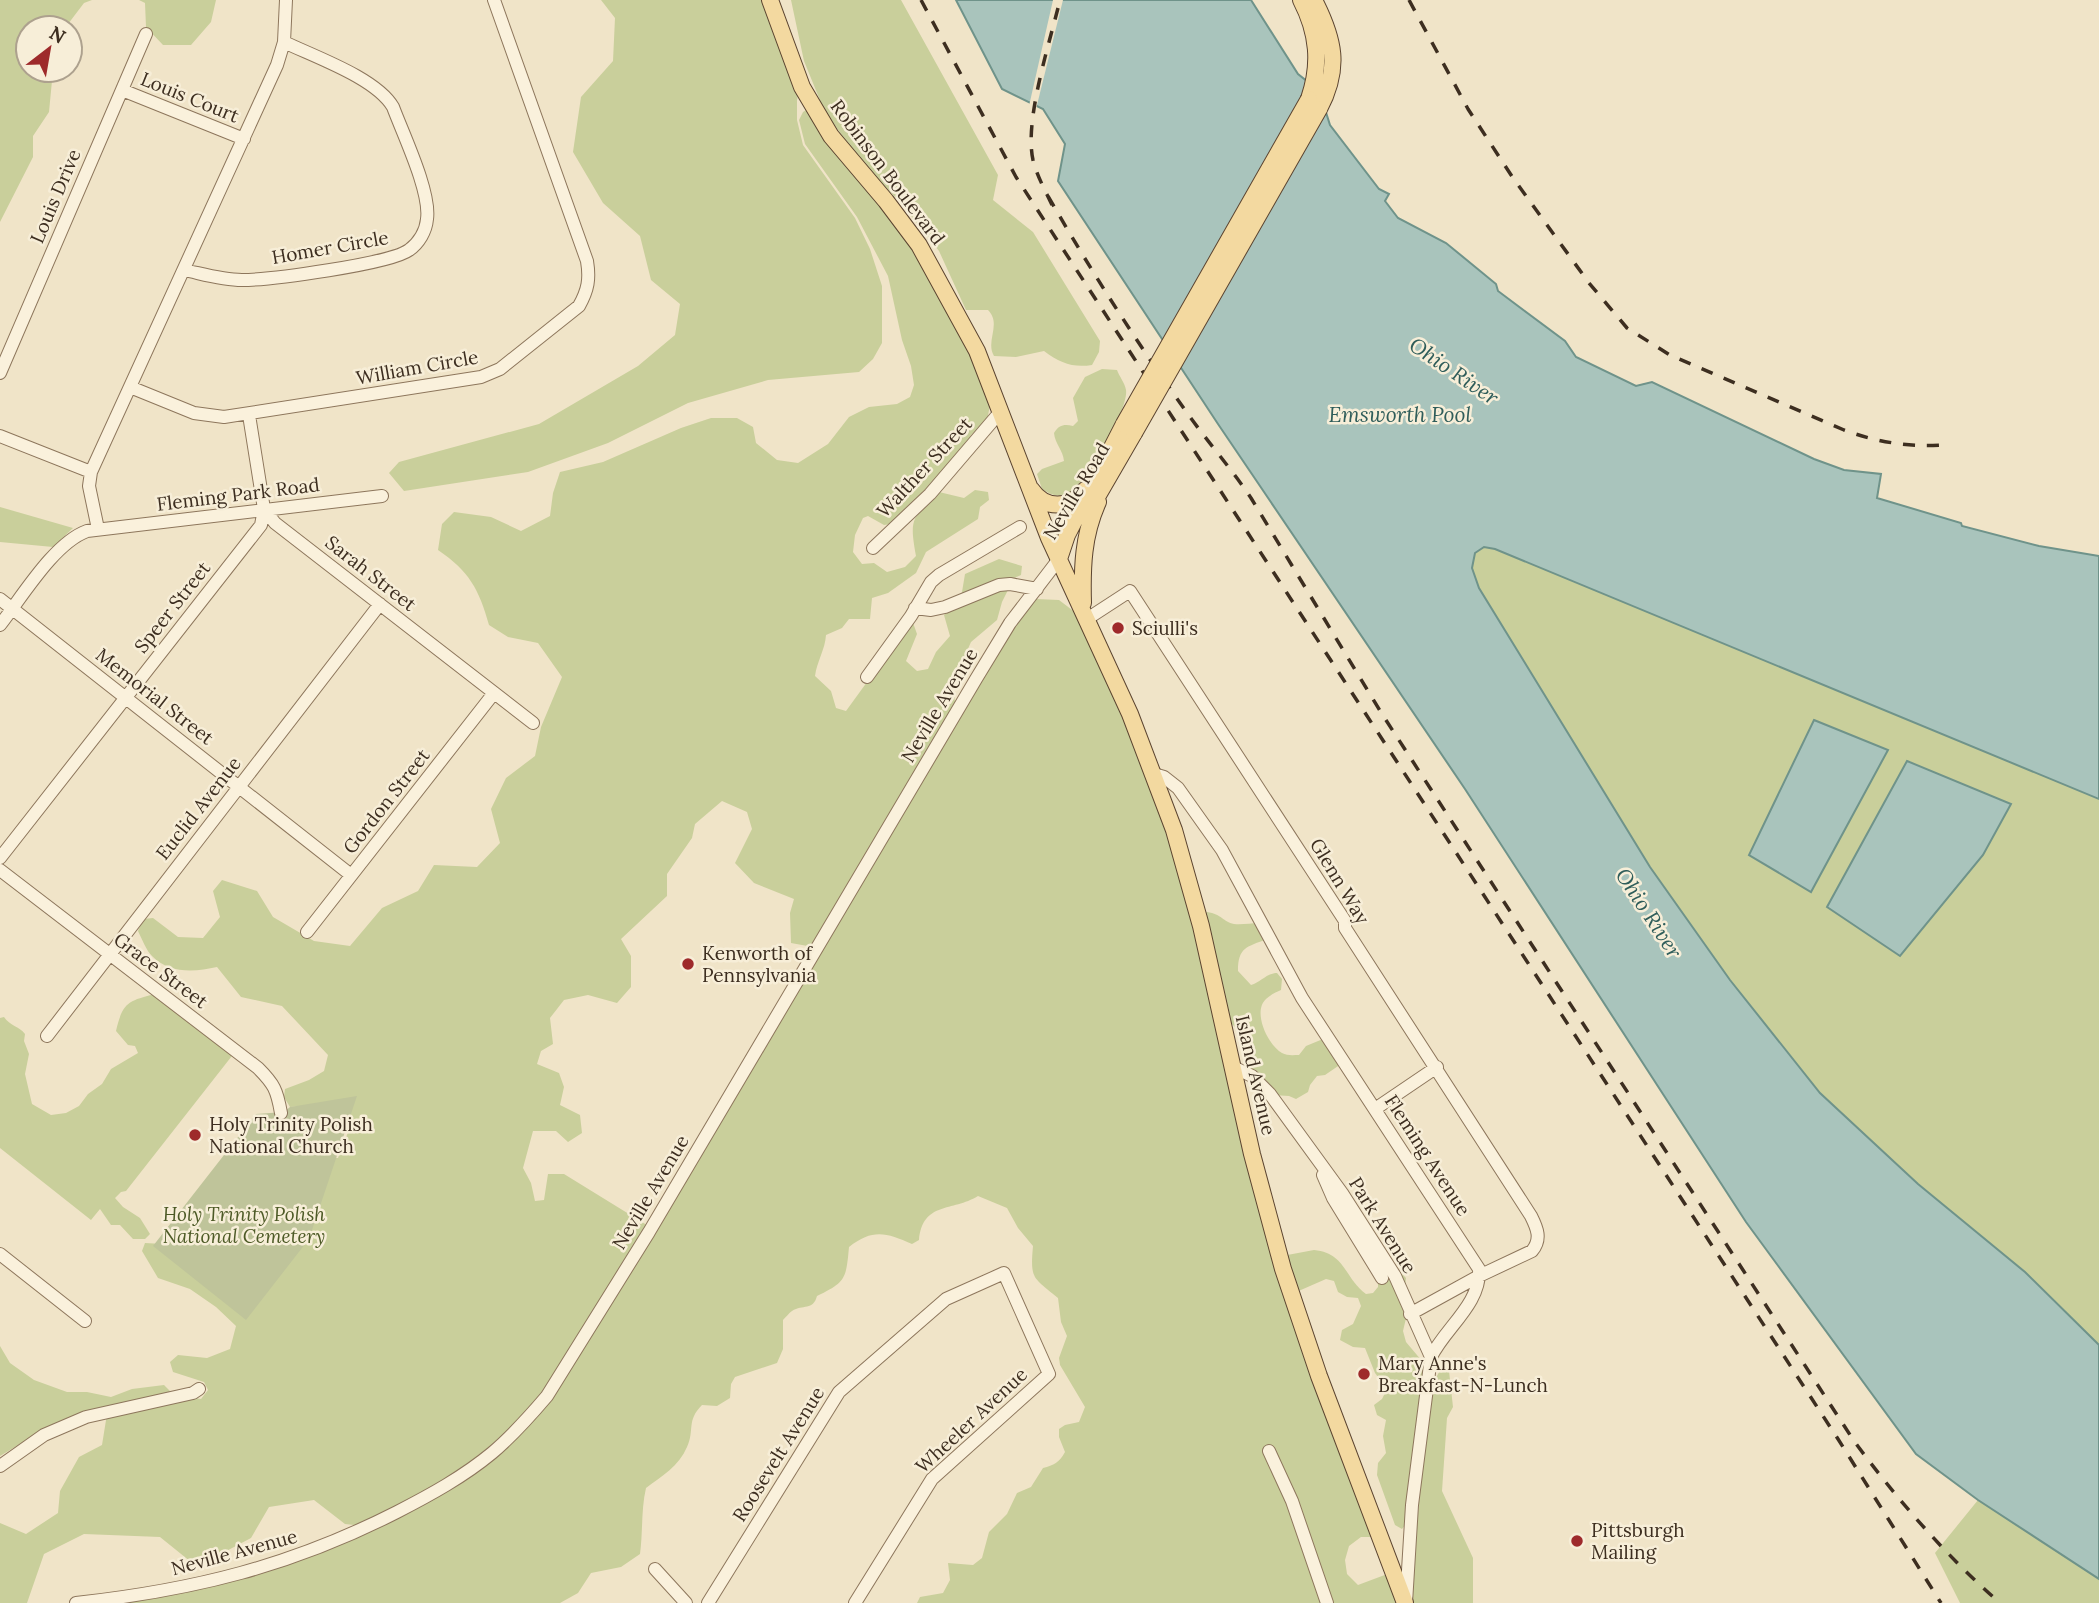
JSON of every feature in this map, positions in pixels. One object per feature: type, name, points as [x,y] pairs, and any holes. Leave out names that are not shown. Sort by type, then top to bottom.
[{"type":"main road","name":"Robinson Boulevard","points":[[770,0],[802,87],[831,136],[919,245],[977,351],[1059,559]]},
{"type":"main road","name":"Neville Road","points":[[1301,0],[1316,44],[1314,104]]},
{"type":"main road","name":"Neville Road","points":[[1059,559],[1067,535],[1102,479],[1314,104],[1329,84],[1334,54],[1327,24],[1314,0]]},
{"type":"main road","points":[[1026,481],[1035,495],[1057,506],[1076,500],[1102,479]]},
{"type":"main road","points":[[1085,615],[1084,544],[1102,479]]},
{"type":"main road","name":"Island Avenue","points":[[1059,559],[1130,714],[1174,830],[1201,926],[1252,1154],[1283,1269],[1319,1376],[1406,1603]]},
{"type":"street","points":[[98,529],[89,486],[91,472],[277,65],[284,42],[286,0]]},
{"type":"street","name":"William Circle","points":[[130,387],[194,413],[216,417],[249,415],[491,374],[579,306],[587,292],[590,277],[587,261],[494,0]]},
{"type":"street","name":"Louis Drive","points":[[0,373],[146,34]]},
{"type":"street","name":"Homer Circle","points":[[184,270],[240,280],[294,274],[391,258],[409,251],[422,236],[427,218],[427,201],[388,98],[365,81],[284,42]]},
{"type":"street","name":"Louis Court","points":[[122,90],[244,139]]},
{"type":"street","name":"Walther Street","points":[[873,548],[930,494],[1001,411]]},
{"type":"street","points":[[249,415],[264,509]]},
{"type":"street","points":[[0,436],[91,472]]},
{"type":"street","name":"Fleming Park Road","points":[[0,625],[66,542],[76,535],[98,529],[382,496]]},
{"type":"street","name":"Sarah Street","points":[[264,509],[275,523],[533,723]]},
{"type":"street","name":"Speer Street","points":[[0,858],[261,525],[264,509]]},
{"type":"street","points":[[867,677],[931,582],[1020,527]]},
{"type":"street","name":"Neville Avenue","points":[[76,1603],[170,1590],[227,1578],[300,1556],[369,1526],[428,1496],[490,1454],[527,1419],[547,1396],[649,1232],[1010,623],[1059,559]]},
{"type":"street","points":[[915,608],[931,610],[945,607],[999,585],[1010,584],[1037,589]]},
{"type":"street","name":"Glenn Way","points":[[1085,615],[1130,591],[1519,1195],[1536,1227],[1536,1245],[1532,1251],[1479,1276]]},
{"type":"street","name":"Memorial Street","points":[[0,599],[351,876]]},
{"type":"street","name":"Euclid Avenue","points":[[47,1036],[380,604]]},
{"type":"street","name":"Gordon Street","points":[[307,932],[494,693]]},
{"type":"street","name":"Fleming Avenue","points":[[1154,774],[1164,777],[1178,788],[1222,850],[1302,998],[1475,1262],[1479,1276]]},
{"type":"street","name":"Grace Street","points":[[0,870],[258,1068],[278,1093],[281,1113]]},
{"type":"street","name":"Park Avenue","points":[[1233,1067],[1252,1076],[1270,1094],[1342,1193],[1395,1276],[1431,1357]]},
{"type":"street","points":[[1374,1109],[1437,1067]]},
{"type":"street","name":"Park Avenue","points":[[1314,1156],[1333,1198],[1382,1278]]},
{"type":"street","points":[[0,1254],[85,1321]]},
{"type":"street","name":"Roosevelt Avenue","points":[[708,1603],[839,1392],[946,1299],[1004,1273],[1049,1374]]},
{"type":"street","points":[[1406,1603],[1412,1505],[1431,1357],[1470,1301],[1477,1289],[1479,1276]]},
{"type":"street","points":[[1410,1314],[1479,1276]]},
{"type":"street","name":"Wheeler Avenue","points":[[855,1603],[932,1479],[1049,1374]]},
{"type":"street","points":[[0,1466],[44,1435],[86,1417],[193,1393],[199,1389]]},
{"type":"street","points":[[1269,1451],[1292,1501],[1327,1603]]},
{"type":"street","points":[[655,1569],[686,1603]]},
{"type":"green space","points":[[0,0],[92,0],[84,3],[76,14],[14,14],[14,84],[52,84],[49,112],[33,136],[33,157],[0,222]]},
{"type":"green space","points":[[139,0],[216,0],[211,22],[191,45],[163,45],[146,27],[145,3]]},
{"type":"green space","points":[[601,0],[767,0],[800,87],[797,120],[803,145],[855,218],[870,249],[882,286],[882,343],[873,359],[859,372],[768,380],[688,403],[608,443],[528,472],[404,491],[389,473],[399,462],[539,424],[638,366],[675,335],[680,304],[651,280],[640,236],[603,203],[573,152],[581,97],[613,61],[615,18]]},
{"type":"green space","points":[[791,0],[901,0],[998,175],[993,200],[1033,232],[1100,341],[1099,352],[1092,365],[1067,364],[1044,351],[1016,357],[994,356],[991,344],[994,327],[992,315],[988,310],[966,310],[939,251],[900,202],[859,160],[824,110],[804,61]]},
{"type":"green space","points":[[808,109],[918,245],[992,394],[987,421],[971,435],[967,448],[898,523],[884,525],[868,516],[863,518],[855,535],[853,552],[862,564],[874,563],[887,572],[905,567],[916,556],[913,533],[915,520],[939,492],[964,498],[975,490],[988,492],[989,500],[980,507],[978,519],[926,552],[916,573],[888,593],[872,598],[870,619],[849,619],[842,628],[826,635],[815,676],[831,691],[836,708],[846,711],[912,620],[917,634],[906,661],[917,671],[928,669],[936,652],[950,636],[944,615],[961,598],[965,574],[999,559],[1022,566],[1021,575],[1014,578],[1002,602],[997,620],[971,642],[952,685],[956,707],[813,947],[791,943],[790,913],[794,899],[754,883],[735,863],[752,829],[747,812],[722,801],[695,824],[692,838],[667,874],[667,896],[621,939],[631,956],[631,987],[617,1003],[588,995],[564,1000],[550,1018],[553,1044],[541,1051],[537,1064],[559,1073],[564,1087],[560,1105],[580,1115],[582,1133],[568,1142],[556,1131],[533,1131],[523,1168],[531,1183],[535,1201],[544,1200],[548,1174],[564,1174],[650,1227],[546,1394],[488,1453],[428,1494],[363,1526],[345,1524],[314,1500],[269,1507],[251,1538],[217,1556],[191,1562],[160,1537],[84,1534],[44,1554],[27,1603],[0,1603],[0,1523],[26,1534],[58,1513],[60,1491],[79,1457],[102,1445],[107,1414],[182,1396],[201,1399],[208,1390],[204,1382],[173,1372],[170,1362],[178,1355],[207,1358],[230,1349],[236,1326],[216,1307],[190,1289],[158,1278],[142,1251],[145,1243],[163,1244],[322,1158],[338,1158],[350,1127],[338,1118],[329,1104],[290,1107],[284,1097],[285,1089],[324,1071],[328,1055],[282,1006],[241,997],[217,967],[183,970],[159,962],[148,951],[138,931],[143,919],[153,918],[178,937],[203,938],[220,917],[213,891],[222,880],[257,891],[273,917],[314,941],[350,946],[382,908],[418,891],[434,865],[477,867],[500,843],[491,809],[506,778],[535,756],[541,727],[562,677],[538,643],[508,637],[489,625],[477,591],[465,573],[438,550],[442,524],[454,512],[491,517],[521,531],[550,516],[553,493],[560,472],[603,462],[711,418],[737,418],[753,427],[756,443],[777,460],[798,463],[828,444],[849,417],[869,407],[897,404],[910,397],[914,385],[911,366],[902,340],[888,276],[857,217],[805,144],[799,120]]},
{"type":"green space","points":[[1102,369],[1117,370],[1124,385],[1125,400],[1121,413],[1104,447],[1075,489],[1060,496],[1051,494],[1042,489],[1037,474],[1042,469],[1064,461],[1054,433],[1064,425],[1073,426],[1078,421],[1073,398],[1085,377]]},
{"type":"green space","points":[[0,507],[73,528],[53,547],[0,542]]},
{"type":"green space","points":[[1484,547],[1495,549],[2099,799],[2099,1345],[2025,1272],[1918,1184],[1820,1093],[1730,980],[1650,867],[1479,588],[1472,568],[1474,553]]},
{"type":"green space","points":[[1036,599],[1059,600],[1080,616],[1127,715],[1171,838],[1194,919],[1245,1144],[1377,1537],[1361,1537],[1349,1546],[1345,1560],[1347,1574],[1358,1585],[1390,1573],[1401,1603],[917,1603],[920,1597],[943,1593],[950,1580],[948,1563],[973,1565],[982,1558],[989,1532],[1007,1514],[1017,1493],[1031,1487],[1043,1468],[1056,1463],[1063,1456],[1065,1452],[1059,1429],[1079,1422],[1085,1407],[1060,1365],[1059,1358],[1067,1336],[1061,1322],[1058,1298],[1038,1281],[1033,1272],[1033,1246],[1018,1228],[1007,1208],[978,1196],[933,1213],[926,1219],[919,1240],[912,1244],[880,1234],[865,1237],[849,1247],[847,1266],[839,1283],[817,1296],[813,1304],[792,1311],[783,1320],[783,1349],[777,1363],[735,1377],[731,1384],[730,1398],[717,1406],[702,1405],[697,1411],[684,1454],[670,1470],[646,1488],[640,1554],[621,1567],[591,1573],[578,1593],[560,1603],[94,1603],[227,1580],[428,1498],[549,1398],[1014,625]]},
{"type":"green space","points":[[1207,912],[1234,924],[1259,923],[1267,939],[1242,952],[1238,971],[1251,985],[1273,973],[1277,973],[1282,979],[1281,990],[1266,999],[1261,1012],[1267,1036],[1277,1049],[1286,1055],[1299,1055],[1306,1046],[1323,1039],[1344,1062],[1325,1075],[1317,1076],[1308,1092],[1296,1099],[1273,1095],[1250,1070],[1249,1046],[1239,1030],[1225,1019],[1201,916]]},
{"type":"green space","points":[[158,993],[235,1052],[126,1191],[115,1198],[140,1218],[150,1234],[145,1239],[133,1239],[120,1225],[111,1225],[100,1209],[91,1220],[0,1148],[0,1018],[4,1017],[25,1034],[24,1041],[29,1054],[25,1074],[32,1104],[51,1115],[66,1113],[79,1106],[88,1094],[102,1084],[111,1069],[138,1053],[135,1046],[128,1045],[116,1031],[119,1021],[129,1003]]},
{"type":"green space","name":"Holy Trinity Polish National Cemetery","points":[[357,1096],[309,1239],[246,1320],[153,1246],[256,1114],[284,1112],[290,1107]]},
{"type":"green space","points":[[1314,1250],[1325,1252],[1339,1261],[1366,1294],[1373,1293],[1378,1287],[1378,1276],[1386,1272],[1396,1271],[1406,1278],[1404,1296],[1407,1314],[1403,1331],[1406,1342],[1422,1361],[1425,1372],[1421,1382],[1424,1389],[1407,1523],[1402,1529],[1395,1525],[1377,1475],[1378,1463],[1386,1453],[1383,1436],[1386,1420],[1377,1415],[1374,1405],[1382,1399],[1387,1389],[1375,1373],[1365,1348],[1353,1347],[1340,1340],[1342,1330],[1353,1324],[1361,1306],[1358,1298],[1347,1297],[1338,1292],[1334,1281],[1326,1279],[1294,1293],[1282,1256]]},
{"type":"green space","points":[[0,1346],[10,1363],[34,1380],[67,1392],[87,1392],[111,1397],[132,1389],[164,1385],[174,1395],[48,1427],[0,1456]]},
{"type":"green space","points":[[1442,1367],[1449,1371],[1453,1407],[1447,1418],[1442,1491],[1473,1558],[1473,1603],[1410,1603],[1429,1390]]},
{"type":"green space","points":[[1978,1500],[2099,1579],[2099,1603],[1960,1603],[1935,1553]]},
{"type":"water","name":"Emsworth Pool","points":[[956,0],[1251,0],[1298,74],[1313,86],[1323,103],[1330,125],[1379,189],[1389,194],[1385,201],[1398,218],[1446,243],[1496,284],[1498,291],[1565,341],[1576,357],[1636,386],[1652,382],[1814,459],[1844,470],[1881,474],[1877,498],[1961,523],[1962,526],[2039,546],[2099,556],[2099,799],[1495,549],[1484,547],[1475,553],[1472,568],[1479,588],[1650,867],[1730,980],[1820,1093],[1918,1184],[2025,1272],[2099,1345],[2099,1579],[1978,1500],[1916,1454],[1746,1222],[1465,789],[1218,424],[1058,181],[1065,144],[1043,109],[1002,89]]},
{"type":"water","points":[[1814,720],[1888,750],[1811,892],[1749,855]]},
{"type":"water","points":[[1907,761],[2011,804],[1983,855],[1900,956],[1827,907]]},
{"type":"pier","points":[[1053,0],[1063,0],[1036,109],[1029,106]]},
{"type":"railway","points":[[921,0],[1016,177],[1838,1439],[1941,1603]]},
{"type":"railway","points":[[1052,205],[1035,166],[1031,143],[1039,81],[1060,0]]},
{"type":"railway","points":[[1409,0],[1468,109],[1513,178],[1589,283],[1627,328],[1670,355],[1844,430],[1892,443],[1942,445]]},
{"type":"railway","points":[[1048,196],[1136,338],[1193,421],[1251,498],[1382,714],[1854,1441],[1922,1526],[2000,1603]]},
{"type":"place","name":"Sciulli's","points":[[1118,628]]},
{"type":"place","name":"Kenworth of Pennsylvania","points":[[688,964]]},
{"type":"place","name":"Holy Trinity Polish National Church","points":[[195,1135]]},
{"type":"place","name":"Mary Anne's Breakfast-N-Lunch","points":[[1364,1374]]},
{"type":"place","name":"Pittsburgh Mailing","points":[[1577,1541]]},
{"type":"water label","name":"Ohio River","points":[[1454,371]]},
{"type":"water label","name":"Ohio River","points":[[1649,913]]}]
